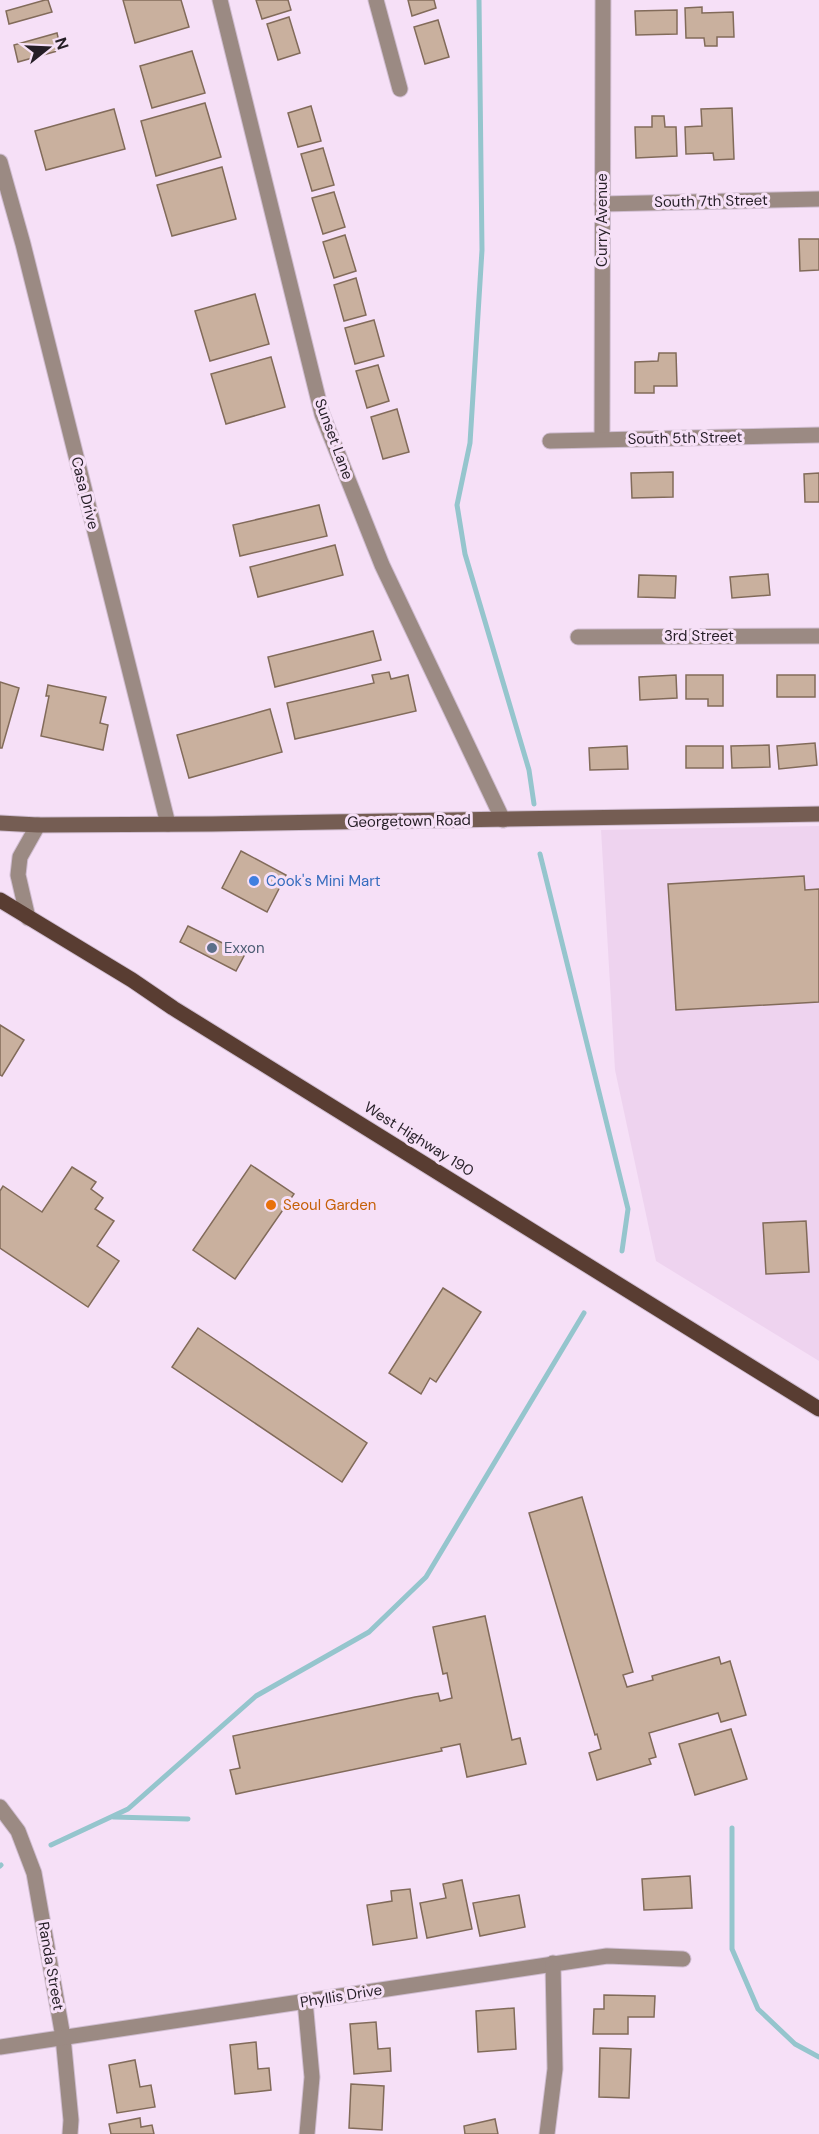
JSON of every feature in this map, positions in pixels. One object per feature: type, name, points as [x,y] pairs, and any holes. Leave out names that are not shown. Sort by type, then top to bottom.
[{"type":"main road","name":"West Highway 190","points":[[0,900],[819,1409]]},
{"type":"street","name":"Sunset Lane","points":[[220,0],[322,414],[382,565],[503,820]]},
{"type":"street","points":[[376,0],[400,89]]},
{"type":"street","name":"Curry Avenue","points":[[602,439],[603,0]]},
{"type":"street","name":"Casa Drive","points":[[0,162],[23,244],[168,824]]},
{"type":"street","name":"South 7th Street","points":[[602,204],[819,199]]},
{"type":"street","name":"South 5th Street","points":[[550,441],[819,435]]},
{"type":"street","name":"3rd Street","points":[[578,637],[819,636]]},
{"type":"street","name":"Georgetown Road","points":[[0,823],[168,824],[819,814]]},
{"type":"street","points":[[28,918],[18,874],[20,856],[38,825]]},
{"type":"street","name":"Randa Street","points":[[0,1807],[18,1831],[34,1873],[63,2037],[71,2120],[70,2134]]},
{"type":"street","name":"Phyllis Drive","points":[[0,2047],[607,1956],[683,1959]]},
{"type":"street","points":[[548,2134],[555,2069],[553,1963]]},
{"type":"street","points":[[305,2001],[312,2077],[307,2134]]},
{"type":"shaded area","points":[[819,826],[819,1361],[656,1261],[615,1070],[601,830]]},
{"type":"building","points":[[48,0],[52,12],[9,24],[6,11]]},
{"type":"building","points":[[123,0],[181,0],[189,27],[135,43]]},
{"type":"building","points":[[256,0],[288,0],[291,10],[262,19]]},
{"type":"building","points":[[408,0],[434,0],[436,8],[412,16]]},
{"type":"building","points":[[702,7],[702,13],[733,12],[734,37],[717,37],[717,46],[705,46],[704,38],[686,38],[685,8]]},
{"type":"building","points":[[677,10],[677,34],[636,35],[635,11]]},
{"type":"building","points":[[289,17],[300,53],[278,60],[267,24]]},
{"type":"building","points":[[438,20],[449,57],[425,64],[414,27]]},
{"type":"building","points":[[57,33],[61,50],[18,62],[14,45]]},
{"type":"building","points":[[192,51],[205,93],[152,108],[140,66]]},
{"type":"building","points":[[205,103],[221,157],[156,176],[141,121]]},
{"type":"building","points":[[311,106],[321,141],[298,147],[288,113]]},
{"type":"building","points":[[732,108],[734,159],[714,160],[713,153],[686,154],[685,127],[702,126],[701,109]]},
{"type":"building","points":[[114,109],[125,149],[46,170],[35,131]]},
{"type":"building","points":[[652,116],[664,116],[665,127],[676,127],[677,156],[636,158],[635,127],[652,127]]},
{"type":"building","points":[[323,148],[334,185],[312,191],[301,154]]},
{"type":"building","points":[[222,167],[236,219],[172,236],[157,185]]},
{"type":"building","points":[[334,192],[345,227],[323,234],[312,198]]},
{"type":"building","points":[[345,235],[356,271],[334,278],[323,242]]},
{"type":"building","points":[[799,239],[819,239],[819,270],[800,271]]},
{"type":"building","points":[[356,278],[366,315],[344,321],[334,285]]},
{"type":"building","points":[[255,294],[269,344],[210,361],[195,311]]},
{"type":"building","points":[[374,320],[384,356],[355,364],[345,328]]},
{"type":"building","points":[[659,353],[676,353],[677,386],[654,386],[654,393],[635,393],[635,362],[658,361]]},
{"type":"building","points":[[271,357],[285,407],[226,424],[211,374]]},
{"type":"building","points":[[378,365],[389,401],[367,408],[356,371]]},
{"type":"building","points":[[397,409],[409,452],[383,459],[371,417]]},
{"type":"building","points":[[673,472],[673,497],[632,498],[631,473]]},
{"type":"building","points":[[819,473],[819,502],[805,502],[804,474]]},
{"type":"building","points":[[319,505],[327,536],[240,556],[233,525]]},
{"type":"building","points":[[335,545],[343,575],[258,597],[250,567]]},
{"type":"building","points":[[768,574],[770,595],[732,598],[730,577]]},
{"type":"building","points":[[639,575],[676,576],[675,598],[638,597]]},
{"type":"building","points":[[373,631],[381,660],[275,687],[268,657]]},
{"type":"building","points":[[389,672],[391,679],[408,675],[416,711],[295,739],[287,703],[374,683],[372,675]]},
{"type":"building","points":[[676,675],[677,698],[640,700],[639,677]]},
{"type":"building","points":[[686,675],[723,675],[723,706],[708,706],[708,699],[686,699]]},
{"type":"building","points":[[777,675],[815,675],[815,697],[777,697]]},
{"type":"building","points":[[0,682],[19,688],[2,748],[0,748]]},
{"type":"building","points":[[48,685],[106,697],[100,723],[108,725],[103,750],[41,736],[49,696],[46,696]]},
{"type":"building","points":[[270,709],[282,752],[189,778],[177,735]]},
{"type":"building","points":[[815,743],[817,765],[779,769],[777,746]]},
{"type":"building","points":[[769,745],[770,767],[732,768],[731,746]]},
{"type":"building","points":[[627,746],[628,769],[590,770],[589,748]]},
{"type":"building","points":[[686,746],[723,746],[723,768],[686,768]]},
{"type":"building","name":"Cook's Mini Mart","points":[[241,851],[286,875],[267,912],[222,888]]},
{"type":"building","points":[[804,876],[805,890],[819,889],[819,1002],[676,1010],[668,884]]},
{"type":"building","name":"Exxon","points":[[188,926],[245,954],[236,971],[180,942]]},
{"type":"building","points":[[0,1025],[24,1040],[2,1076],[0,1075]]},
{"type":"building","points":[[251,1165],[294,1194],[235,1279],[193,1250]]},
{"type":"building","points":[[72,1167],[96,1182],[91,1189],[103,1198],[95,1209],[114,1221],[97,1246],[119,1261],[88,1307],[0,1248],[0,1191],[3,1186],[42,1212]]},
{"type":"building","points":[[806,1221],[809,1272],[766,1274],[763,1223]]},
{"type":"building","points":[[443,1288],[481,1312],[436,1382],[430,1378],[421,1394],[389,1373]]},
{"type":"building","points":[[198,1328],[367,1443],[342,1482],[172,1367]]},
{"type":"building","points":[[582,1497],[633,1672],[623,1675],[627,1687],[653,1680],[652,1676],[719,1657],[721,1664],[730,1661],[746,1715],[721,1722],[718,1713],[649,1733],[656,1757],[649,1759],[651,1764],[597,1780],[589,1753],[601,1749],[529,1513]]},
{"type":"building","points":[[485,1616],[512,1740],[520,1738],[526,1764],[467,1777],[460,1744],[441,1748],[442,1751],[236,1794],[230,1770],[240,1768],[233,1736],[438,1693],[440,1701],[452,1698],[447,1673],[443,1674],[433,1627]]},
{"type":"building","points":[[731,1729],[747,1779],[695,1795],[679,1744]]},
{"type":"building","points":[[690,1876],[692,1908],[644,1910],[642,1879]]},
{"type":"building","points":[[462,1880],[472,1929],[427,1938],[420,1903],[446,1898],[443,1884]]},
{"type":"building","points":[[410,1889],[417,1938],[373,1945],[367,1905],[392,1901],[391,1891]]},
{"type":"building","points":[[519,1895],[525,1927],[480,1936],[473,1903]]},
{"type":"building","points":[[604,1995],[655,1996],[654,2017],[628,2017],[628,2034],[593,2034],[594,2009],[604,2009]]},
{"type":"building","points":[[514,2008],[516,2049],[478,2052],[476,2011]]},
{"type":"building","points":[[376,2022],[378,2049],[390,2048],[391,2071],[354,2074],[350,2024]]},
{"type":"building","points":[[256,2042],[258,2069],[269,2068],[271,2090],[235,2094],[230,2045]]},
{"type":"building","points":[[600,2048],[631,2049],[629,2098],[599,2097]]},
{"type":"building","points":[[135,2060],[140,2087],[151,2085],[155,2107],[117,2113],[109,2065]]},
{"type":"building","points":[[351,2084],[384,2086],[382,2130],[349,2128]]},
{"type":"building","points":[[140,2118],[141,2127],[152,2125],[154,2134],[111,2134],[109,2124]]},
{"type":"building","points":[[495,2119],[498,2134],[465,2134],[464,2126]]},
{"type":"waterway","points":[[479,0],[482,250],[470,443],[457,505],[465,554],[529,770],[534,804]]},
{"type":"waterway","points":[[540,854],[628,1209],[622,1251]]},
{"type":"waterway","points":[[51,1845],[128,1809],[256,1696],[369,1632],[426,1577],[584,1313]]},
{"type":"waterway","points":[[114,1817],[188,1819]]},
{"type":"waterway","points":[[732,1828],[732,1949],[758,2009],[795,2044],[819,2057]]},
{"type":"place","name":"Cook's Mini Mart","points":[[254,881]]},
{"type":"place","name":"Exxon","points":[[212,948]]},
{"type":"place","name":"Seoul Garden","points":[[271,1205]]}]
